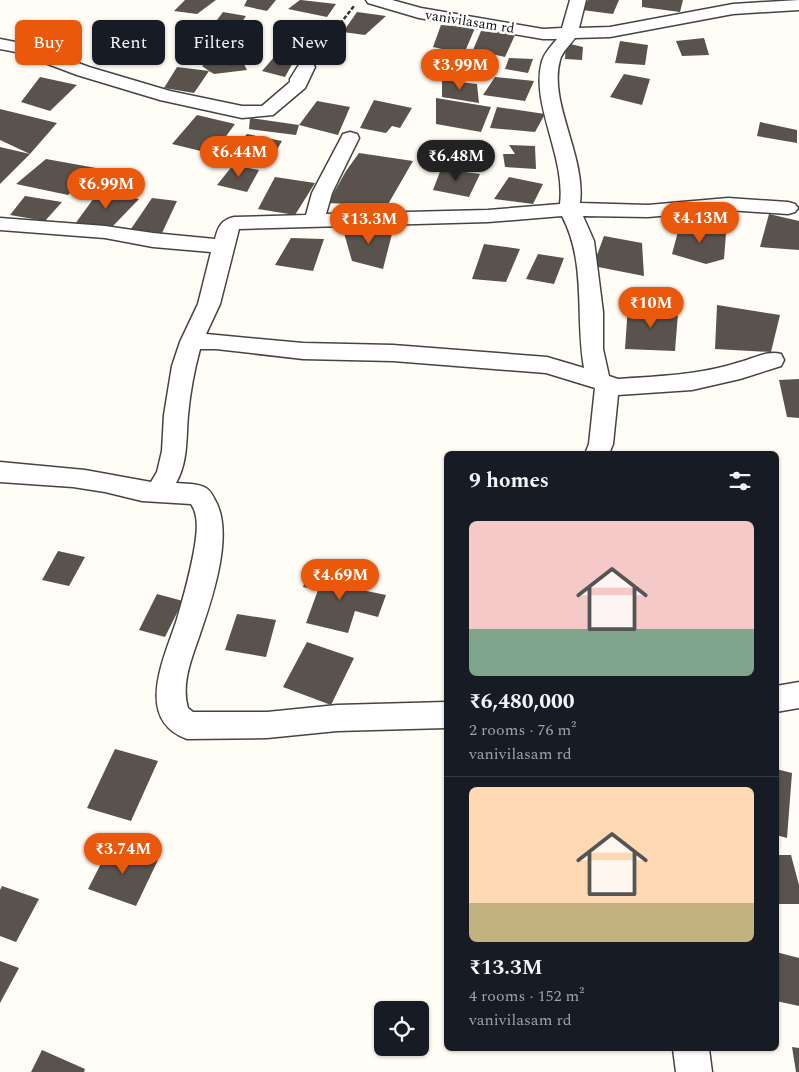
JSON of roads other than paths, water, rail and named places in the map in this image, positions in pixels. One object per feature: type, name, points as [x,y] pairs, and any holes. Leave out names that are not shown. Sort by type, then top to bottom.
[{"type":"street","name":"vanivilasam rd","points":[[374,0],[434,8],[543,34],[610,32],[733,9],[799,5]]},
{"type":"street","points":[[578,0],[568,34],[553,54],[550,65],[549,92],[571,180],[573,194],[569,209],[584,241],[592,312],[592,349],[602,383],[601,444],[598,451]]},
{"type":"street","points":[[0,44],[20,48],[83,71],[166,96],[242,112],[267,111],[274,107],[299,84],[299,79],[306,67]]},
{"type":"street","points":[[314,222],[322,193],[350,138]]},
{"type":"street","points":[[158,492],[169,473],[175,443],[176,415],[184,366],[191,342],[209,304],[228,228],[234,223],[488,216],[569,209],[648,211],[728,204],[788,208]]},
{"type":"street","points":[[0,224],[105,232],[153,240],[224,247]]},
{"type":"street","points":[[191,342],[216,341],[303,351],[392,353],[547,365],[618,387],[692,382],[740,371],[773,360]]},
{"type":"street","points":[[0,472],[95,480],[118,484],[141,492],[198,495],[206,504],[209,516],[209,530],[200,583],[172,682],[171,699],[174,715],[187,726],[267,725],[337,718],[444,715]]},
{"type":"street","points":[[779,698],[799,695]]},
{"type":"street","points":[[691,1051],[694,1072]]}]
